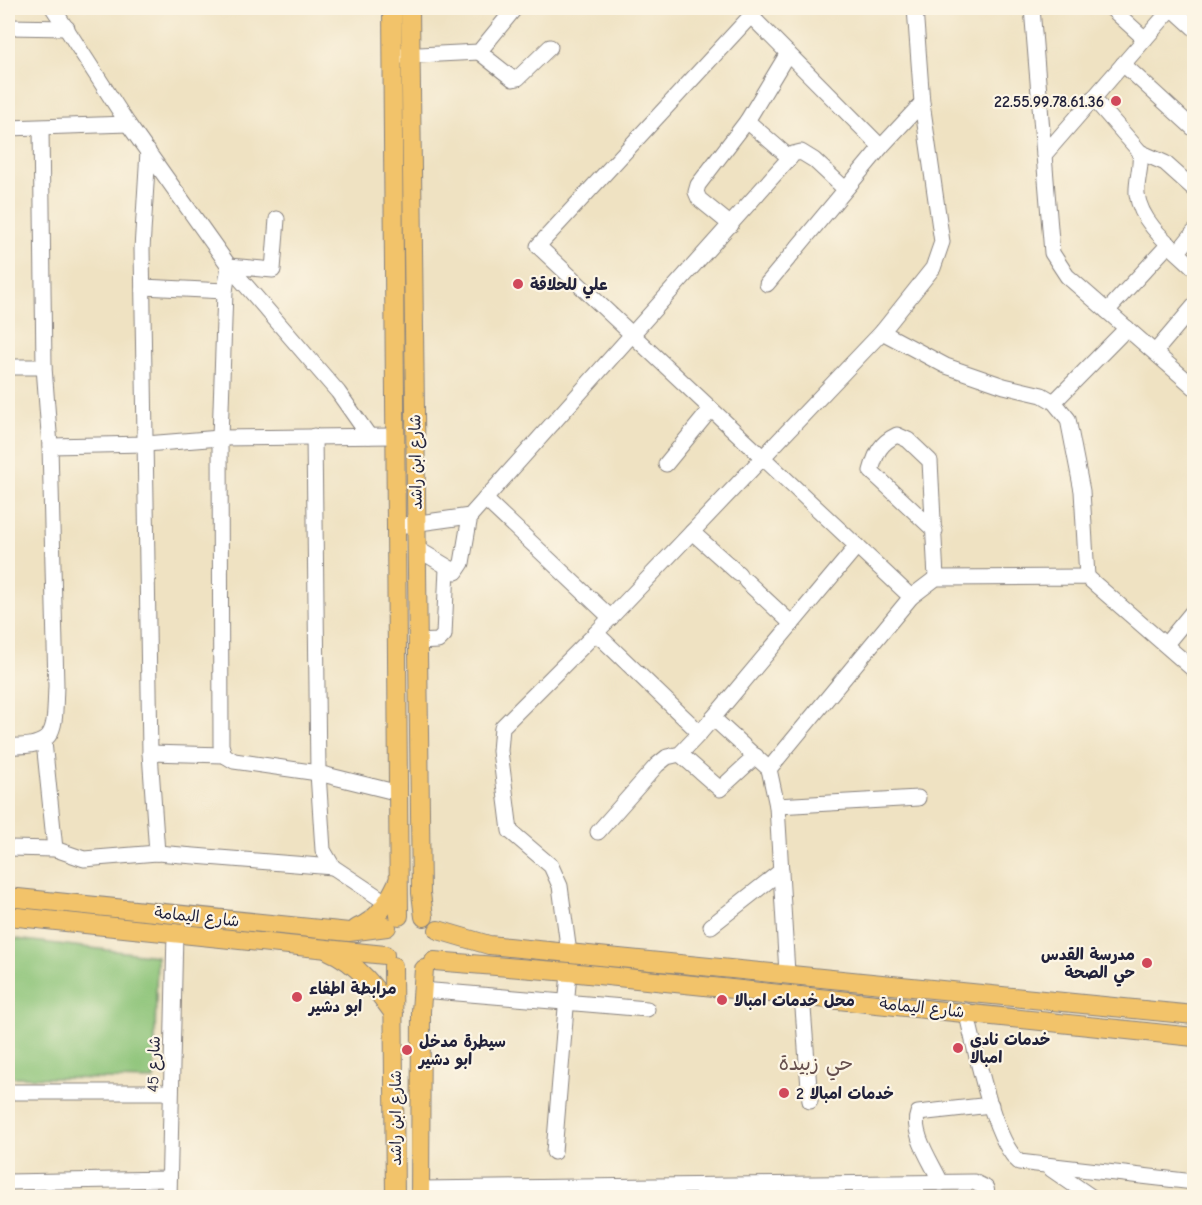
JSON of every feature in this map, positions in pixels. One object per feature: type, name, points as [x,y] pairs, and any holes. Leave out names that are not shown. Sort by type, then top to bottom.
[{"type":"main road","name":"شارع ابن راشد","points":[[392,8],[402,56],[416,524],[421,893],[424,916]]},
{"type":"main road","name":"شارع ابن راشد","points":[[391,916],[400,876],[394,436],[402,56],[410,8]]},
{"type":"main road","name":"شارع اليمامة","points":[[8,897],[349,932],[391,916]]},
{"type":"main road","points":[[412,913],[424,916],[438,930],[441,943],[429,965],[411,972],[389,960],[382,941],[391,916],[412,913]]},
{"type":"main road","name":"شارع اليمامة","points":[[8,916],[316,946],[389,960]]},
{"type":"main road","name":"شارع اليمامة","points":[[438,930],[489,945],[1194,1015]]},
{"type":"main road","points":[[316,946],[332,952],[367,978],[394,1014]]},
{"type":"main road","name":"شارع ابن راشد","points":[[389,960],[394,1014],[395,1197]]},
{"type":"main road","name":"شارع ابن راشد","points":[[420,1193],[422,990],[429,965]]},
{"type":"main road","name":"شارع اليمامة","points":[[429,965],[569,972],[966,1011],[1194,1037]]},
{"type":"main road","points":[[1036,1019],[1038,999]]},
{"type":"street","points":[[53,8],[129,124],[229,266],[338,392],[369,436]]},
{"type":"street","points":[[479,52],[515,8]]},
{"type":"street","points":[[569,953],[560,886],[551,866],[510,831],[500,751],[502,727],[611,618],[882,332],[933,268],[942,242],[922,103],[915,8]]},
{"type":"street","points":[[1032,8],[1052,253],[1067,276],[1194,387]]},
{"type":"street","points":[[1111,8],[1145,39]]},
{"type":"street","points":[[1044,155],[1172,8],[1194,28]]},
{"type":"street","points":[[881,147],[788,53],[754,12],[538,246],[911,597]]},
{"type":"street","points":[[8,27],[67,28]]},
{"type":"street","points":[[402,56],[479,52],[513,79],[518,78],[550,47]]},
{"type":"street","points":[[731,225],[704,204],[696,192],[701,179],[747,121],[788,53]]},
{"type":"street","points":[[1123,64],[1194,129]]},
{"type":"street","points":[[1093,98],[1140,152],[1165,163],[1194,189]]},
{"type":"street","points":[[767,284],[845,189],[922,103]]},
{"type":"street","points":[[747,121],[790,158]]},
{"type":"street","points":[[8,128],[129,124]]},
{"type":"street","points":[[8,746],[30,747],[44,742],[52,735],[55,725],[50,446],[44,367],[41,128]]},
{"type":"street","points":[[148,151],[142,286],[150,753],[157,853]]},
{"type":"street","points":[[416,548],[456,572],[460,569],[470,516],[633,337],[790,158],[801,152],[814,160],[845,189]]},
{"type":"street","points":[[1140,152],[1137,184],[1140,207],[1144,216],[1194,268]]},
{"type":"street","points":[[229,266],[272,272],[277,219]]},
{"type":"street","points":[[1107,311],[1173,248],[1194,232]]},
{"type":"street","points":[[224,755],[221,733],[220,438],[225,291],[229,266]]},
{"type":"street","points":[[142,286],[225,291]]},
{"type":"street","points":[[1155,352],[1194,306]]},
{"type":"street","points":[[1054,402],[1126,328]]},
{"type":"street","points":[[882,332],[946,366],[1004,386],[1042,395],[1054,402],[1068,419],[1082,491],[1087,577]]},
{"type":"street","points":[[8,367],[44,367]]},
{"type":"street","points":[[666,464],[711,409]]},
{"type":"street","points":[[935,531],[871,471],[876,454],[884,441],[897,435],[908,440],[930,461],[935,531],[936,578]]},
{"type":"street","points":[[314,436],[318,773],[323,850],[333,867],[391,916]]},
{"type":"street","points":[[50,446],[146,444],[220,438],[394,436]]},
{"type":"street","points":[[485,500],[611,618]]},
{"type":"street","points":[[396,525],[470,516]]},
{"type":"street","points":[[692,532],[792,624]]},
{"type":"street","points":[[598,832],[657,765],[667,757],[680,754],[700,733],[857,546]]},
{"type":"street","points":[[417,642],[438,641],[444,635],[447,567]]},
{"type":"street","points":[[769,769],[911,597],[936,578],[1087,577],[1194,670]]},
{"type":"street","points":[[1166,644],[1194,610]]},
{"type":"street","points":[[596,633],[700,733]]},
{"type":"street","points":[[713,718],[769,769],[777,806],[787,973]]},
{"type":"street","points":[[44,742],[55,849]]},
{"type":"street","points":[[150,753],[224,755],[234,761],[318,773],[399,793]]},
{"type":"street","points":[[680,754],[720,789],[756,756]]},
{"type":"street","points":[[777,806],[918,798]]},
{"type":"street","points":[[8,848],[55,849],[84,859],[157,853],[333,867]]},
{"type":"street","points":[[711,926],[781,871]]},
{"type":"street","name":"شارع 45","points":[[169,1197],[175,932]]},
{"type":"street","points":[[554,1152],[569,972]]},
{"type":"street","points":[[422,990],[647,1009]]},
{"type":"street","points":[[802,995],[810,1101]]},
{"type":"street","points":[[966,1011],[999,1131],[1012,1156],[1019,1161],[1047,1167],[1194,1182]]},
{"type":"street","points":[[8,1092],[170,1092]]},
{"type":"street","points":[[941,1183],[918,1132],[915,1120],[918,1113],[991,1105]]},
{"type":"street","points":[[1047,1167],[1093,1197]]},
{"type":"street","points":[[8,1182],[168,1179]]},
{"type":"street","points":[[420,1193],[893,1191],[941,1183],[974,1182],[986,1188],[988,1197]]},
{"type":"green space","points":[[8,938],[157,956],[154,1080],[8,1077]]},
{"type":"place","name":"22.55.99.78.61.36","points":[[1116,101]]},
{"type":"place","name":"علي للحلاقة","points":[[518,284]]},
{"type":"place","name":"مدرسة القدس حي الصحة","points":[[1147,963]]},
{"type":"place","name":"مرابطة اطفاء ابو دشير","points":[[297,997]]},
{"type":"place","name":"محل خدمات امبالا","points":[[722,1000]]},
{"type":"place","name":"خدمات نادي امبالا","points":[[958,1048]]},
{"type":"place","name":"سيطرة مدخل ابو دشير","points":[[407,1050]]},
{"type":"place","name":"خدمات امبالا 2","points":[[784,1093]]},
{"type":"district","name":"حي زبيدة","points":[[816,1063]]}]
